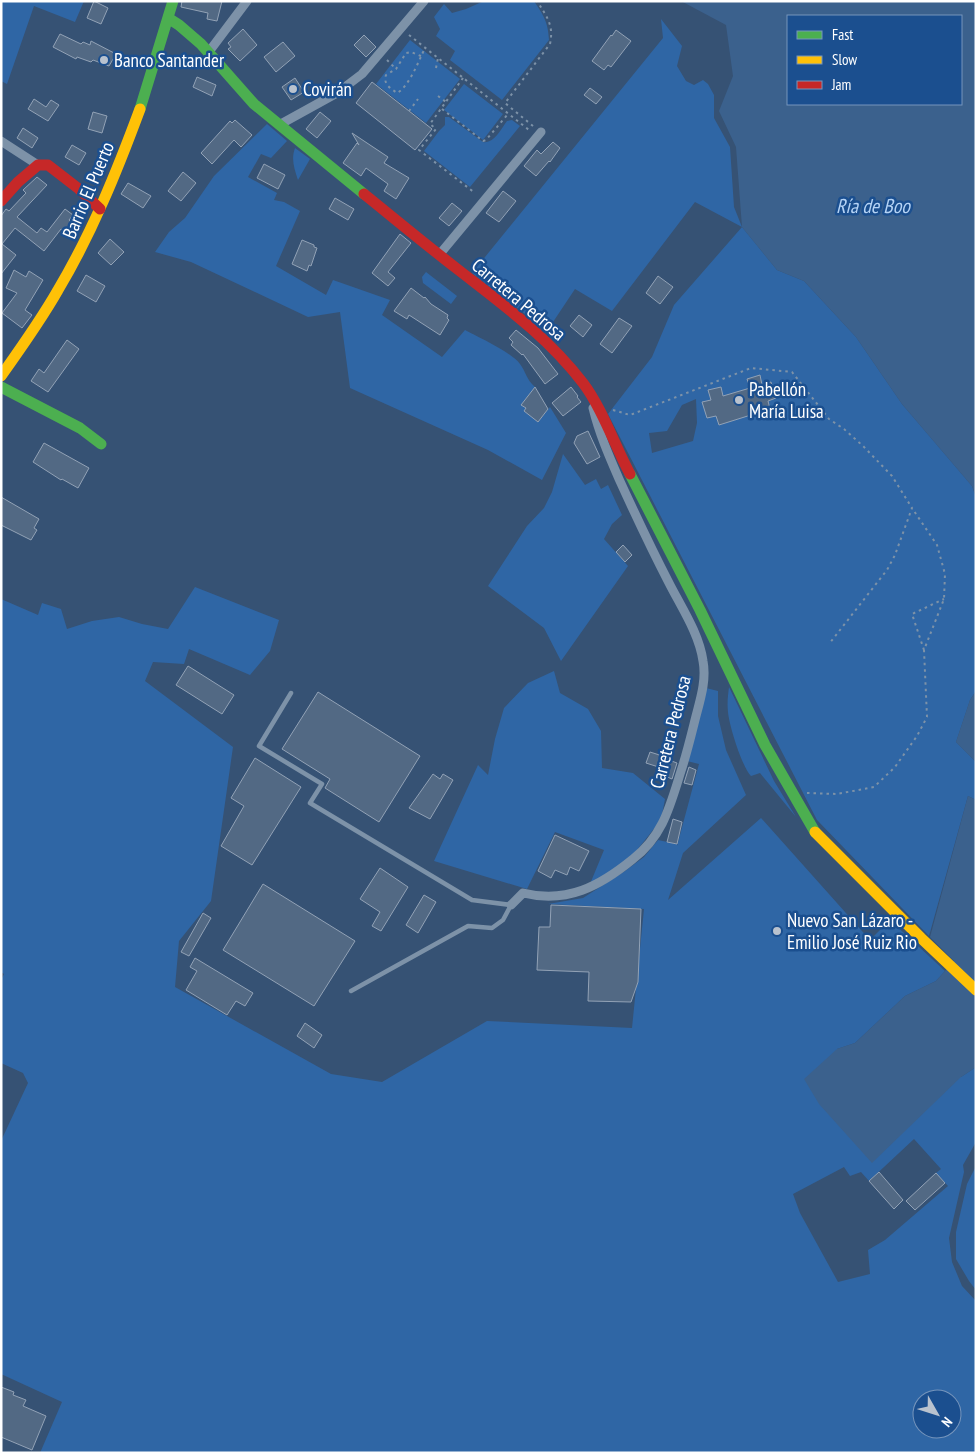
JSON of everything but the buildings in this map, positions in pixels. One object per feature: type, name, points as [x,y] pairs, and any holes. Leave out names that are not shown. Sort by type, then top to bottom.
[{"type":"street","name":"Barrio El Puerto","points":[[1,376],[41,320],[76,259],[100,209],[134,126],[156,61],[173,1]]},
{"type":"street","points":[[208,53],[247,1]]},
{"type":"street","points":[[278,125],[337,93],[362,74],[424,1]]},
{"type":"street","name":"Carretera Pedrosa","points":[[168,18],[178,23],[249,99],[278,125],[439,255],[531,326],[584,384],[700,610],[765,746],[812,829],[976,990]]},
{"type":"street","points":[[439,255],[539,134]]},
{"type":"street","points":[[1,141],[38,165],[48,166],[79,189],[100,209]]},
{"type":"street","points":[[1,201],[18,182],[38,165]]},
{"type":"street","points":[[1,387],[80,428],[101,444]]},
{"type":"street","name":"Carretera Pedrosa","points":[[511,905],[523,893],[535,896],[556,897],[583,891],[617,873],[644,851],[656,836],[667,813],[684,762],[704,683],[703,661],[697,639],[639,524],[598,431],[592,401]]},
{"type":"lane","points":[[291,693],[259,746],[322,784],[310,803],[472,900],[511,905],[503,920],[492,928],[468,926],[351,991]]},
{"type":"path","points":[[537,1],[548,18],[552,32],[550,44],[505,103],[539,134]]},
{"type":"path","points":[[401,29],[508,114],[539,134]]},
{"type":"path","points":[[421,56],[411,52],[406,53],[396,69],[386,75],[387,85],[397,92],[401,91],[407,82],[421,56],[425,48]]},
{"type":"path","points":[[380,54],[396,69]]},
{"type":"path","points":[[436,68],[438,58]]},
{"type":"path","points":[[463,78],[430,124],[436,129],[419,150],[485,200]]},
{"type":"path","points":[[438,96],[446,102]]},
{"type":"path","points":[[409,111],[418,99]]},
{"type":"path","points":[[441,109],[483,141],[486,140],[508,114]]},
{"type":"path","points":[[592,401],[630,415],[751,368],[792,372],[829,419],[863,446],[892,476],[937,545],[945,574],[944,599],[924,650]]},
{"type":"path","points":[[829,644],[887,570],[895,555],[912,508]]},
{"type":"path","points":[[792,793],[837,794],[874,787],[894,768],[917,736],[927,717],[924,650],[912,614],[944,599]]},
{"type":"shaded area","points":[[1,1],[84,1],[75,22],[34,6],[7,84],[1,81]]},
{"type":"shaded area","points":[[484,1],[534,1],[543,15],[548,28],[549,40],[502,100],[450,60],[455,51],[436,36],[440,29],[434,17],[444,4],[452,13]]},
{"type":"shaded area","points":[[661,19],[682,46],[677,66],[686,81],[694,85],[703,80],[708,84],[714,95],[714,118],[730,147],[734,207],[742,227],[695,202],[612,311],[575,289],[547,331],[472,273],[663,38]]},
{"type":"shaded area","points":[[410,40],[460,79],[426,123],[376,84]]},
{"type":"shaded area","points":[[464,84],[503,114],[483,140],[444,110]]},
{"type":"shaded area","points":[[445,117],[449,117],[483,142],[491,141],[507,121],[512,120],[520,126],[470,187],[424,151],[445,125]]},
{"type":"shaded area","points":[[267,124],[287,141],[271,158],[261,154],[248,177],[277,193],[274,200],[284,202],[300,211],[276,266],[326,295],[333,280],[390,300],[382,315],[442,357],[465,330],[516,359],[535,387],[521,405],[526,408],[525,411],[538,422],[550,407],[566,433],[542,480],[488,450],[350,388],[340,312],[308,317],[191,262],[155,252],[169,232],[185,218],[214,176]]},
{"type":"shaded area","points":[[295,148],[310,159],[298,180],[293,160]]},
{"type":"shaded area","points":[[742,227],[777,270],[804,281],[856,337],[902,404],[972,486],[976,497],[976,691],[970,700],[956,742],[976,762],[976,800],[968,796],[929,936],[817,820],[608,414],[652,357],[674,305]],"holes":[[[696,399],[697,423],[693,441],[652,453],[649,433],[667,431],[682,405]]]},
{"type":"shaded area","points":[[426,272],[457,296],[451,304],[423,283],[422,277]]},
{"type":"shaded area","points":[[563,454],[585,485],[596,479],[601,489],[608,485],[622,515],[612,524],[604,539],[628,566],[561,661],[544,628],[488,586],[527,526],[544,508],[552,492]]},
{"type":"shaded area","points":[[195,587],[279,620],[270,651],[250,675],[189,649],[184,664],[153,662],[145,681],[233,747],[211,901],[179,941],[175,987],[331,1074],[382,1082],[487,1021],[632,1028],[644,909],[548,904],[583,898],[644,857],[658,840],[677,844],[677,846],[699,764],[687,761],[706,688],[718,691],[718,716],[726,750],[746,795],[683,853],[668,900],[761,818],[870,940],[890,920],[945,971],[936,981],[905,996],[855,1043],[837,1049],[961,1077],[976,1067],[976,1142],[963,1165],[964,1172],[949,1238],[952,1262],[962,1286],[976,1301],[976,1453],[40,1453],[62,1402],[1,1374],[1,1141],[28,1083],[23,1073],[1,1063],[1,980],[4,974],[1,972],[1,599],[38,615],[42,603],[61,609],[67,629],[92,621],[119,617],[168,629]],"holes":[[[914,1139],[941,1169],[936,1173],[948,1186],[885,1240],[868,1250],[870,1274],[838,1282],[800,1213],[793,1194],[844,1167],[850,1176],[861,1172],[869,1181]]]},
{"type":"shaded area","points":[[554,671],[560,693],[588,709],[601,731],[602,768],[633,773],[665,799],[661,820],[629,860],[590,884],[604,850],[555,832],[527,889],[434,861],[478,765],[488,775],[495,739],[504,708],[528,683]]},
{"type":"shaded area","points":[[729,687],[774,781],[796,817],[760,773],[751,776],[747,771],[736,746],[729,718]]},
{"type":"shaded area","points":[[976,1166],[976,1290],[956,1259],[956,1232],[967,1184]]},
{"type":"water","name":"Ría de Boo","points":[[681,1],[976,1],[976,497],[972,486],[902,404],[856,337],[804,281],[777,270],[742,227],[736,147],[719,111],[733,76],[726,25]]},
{"type":"water","points":[[976,691],[976,762],[956,742],[970,700]]},
{"type":"water","points":[[968,796],[976,800],[976,1067],[961,1077],[872,1163],[819,1104],[804,1079],[837,1049],[855,1043],[905,996],[936,981],[954,961],[930,937]]},
{"type":"traffic: fast","points":[[140,109],[173,1]]},
{"type":"traffic: fast","points":[[168,18],[201,44],[254,104],[364,194]]},
{"type":"traffic: fast","points":[[1,387],[80,428],[101,444]]},
{"type":"traffic: fast","points":[[630,474],[700,610],[765,745],[815,832]]},
{"type":"traffic: slow","points":[[1,376],[45,312],[82,246],[113,178],[140,109]]},
{"type":"traffic: slow","points":[[815,832],[976,990]]},
{"type":"traffic: jam","points":[[1,201],[18,182],[38,165],[48,165],[79,189],[100,209]]},
{"type":"traffic: jam","points":[[364,194],[507,308],[554,350],[590,393],[630,474]]},
{"type":"place","name":"Banco Santander","points":[[104,60]]},
{"type":"place","name":"Covirán","points":[[293,89]]},
{"type":"place","name":"Pabellón María Luisa","points":[[739,400]]},
{"type":"place","name":"Nuevo San Lázaro - Emilio José Ruiz Rio","points":[[777,931]]}]
